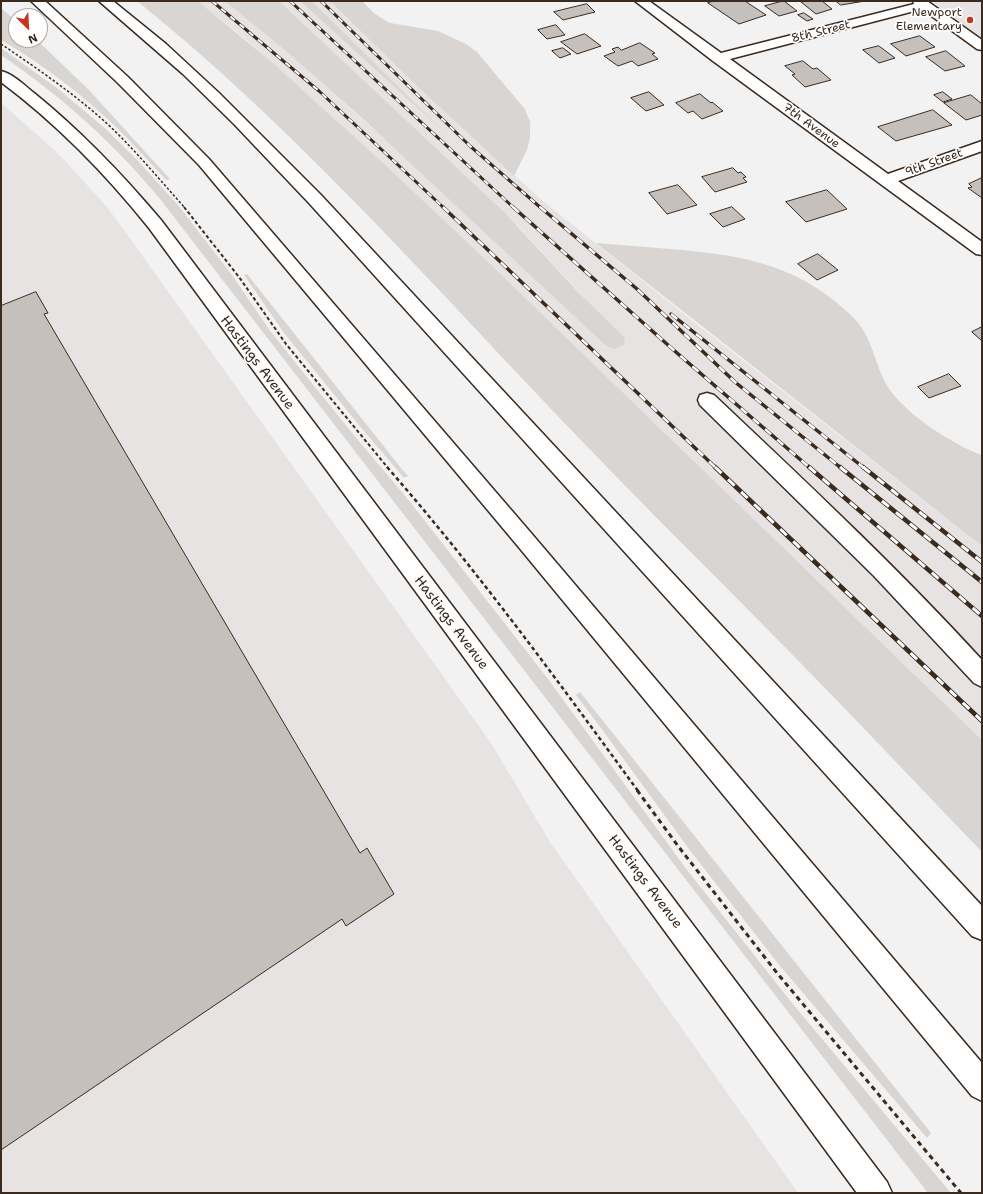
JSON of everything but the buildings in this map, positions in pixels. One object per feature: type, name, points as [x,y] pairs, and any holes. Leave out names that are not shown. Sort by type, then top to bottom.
[{"type":"main road","points":[[37,1],[121,77],[204,162],[514,527],[982,1086]]},
{"type":"main road","points":[[105,1],[181,66],[242,124],[315,199],[982,926]]},
{"type":"main road","name":"7th Avenue","points":[[641,1],[982,250]]},
{"type":"main road","points":[[922,3],[982,46]]},
{"type":"main road","name":"8th Street","points":[[718,58],[922,3]]},
{"type":"main road","name":"Hastings Avenue","points":[[1,75],[32,98],[80,140],[121,183],[155,224],[876,1193]]},
{"type":"main road","name":"9th Street","points":[[886,180],[933,162],[982,146]]},
{"type":"main road","points":[[707,400],[894,582],[982,676]]},
{"type":"main road","points":[[832,762],[982,908]]},
{"type":"path","points":[[1,44],[62,87],[106,124],[144,161],[191,215],[239,277],[286,344],[358,433],[423,508],[554,676],[678,846],[777,973],[900,1118],[961,1193]]},
{"type":"shaded area","points":[[137,1],[198,1],[274,64],[383,163],[485,259],[982,740],[982,852],[840,703],[586,445],[352,199],[247,97],[193,48]]},
{"type":"shaded area","points":[[198,1],[225,1],[288,53],[409,161],[605,345],[589,303],[518,226],[279,1],[300,1],[437,126],[312,1],[330,1],[476,141],[543,201],[699,326],[982,546],[982,740],[485,259],[307,94],[243,37]]},
{"type":"shaded area","points":[[225,1],[279,1],[505,213],[579,293],[623,336],[625,340],[624,345],[614,349],[605,345],[363,119],[288,53]]},
{"type":"shaded area","points":[[300,1],[312,1],[446,134]]},
{"type":"shaded area","points":[[330,1],[362,1],[375,14],[390,23],[438,31],[466,44],[477,52],[525,109],[530,122],[530,138],[527,150],[514,176],[416,85]]},
{"type":"shaded area","name":"Newport Elementary","points":[[931,1],[982,1],[982,38],[935,4]]},
{"type":"shaded area","points":[[1,8],[8,14],[8,44],[1,40]]},
{"type":"shaded area","points":[[1,48],[57,88],[107,130],[138,161],[178,205],[232,275],[271,332],[411,503],[548,679],[687,870],[792,1003],[951,1193],[928,1193],[160,199],[124,159],[86,121],[45,87],[1,55]]},
{"type":"shaded area","points":[[14,48],[45,48],[88,89],[170,179],[166,180],[109,120],[80,95],[49,71]]},
{"type":"shaded area","points":[[1,103],[50,146],[69,165],[107,207],[121,226],[491,743],[550,842],[798,1193],[1,1193]]},
{"type":"shaded area","points":[[596,243],[705,252],[745,259],[764,264],[801,279],[837,303],[854,318],[863,330],[885,382],[902,404],[914,415],[942,435],[982,455],[982,546]]},
{"type":"shaded area","points":[[247,274],[408,476],[404,478],[284,333],[244,275]]},
{"type":"shaded area","points":[[580,692],[931,1133],[927,1138],[780,966],[689,849],[576,695]]},
{"type":"railway","points":[[212,1],[319,91],[444,208]]},
{"type":"railway","points":[[290,1],[514,208]]},
{"type":"railway","points":[[321,1],[470,146],[541,208]]},
{"type":"railway","points":[[443,207],[716,468]]},
{"type":"railway","points":[[513,207],[677,353],[810,468]]},
{"type":"railway","points":[[540,207],[637,289],[735,382],[841,468]]},
{"type":"railway","points":[[671,314],[864,468]]},
{"type":"railway","points":[[715,467],[982,721]]},
{"type":"railway","points":[[809,467],[982,616]]},
{"type":"railway","points":[[840,467],[982,582]]},
{"type":"railway","points":[[863,467],[982,562]]},
{"type":"place","name":"Newport Elementary","points":[[970,20]]}]
